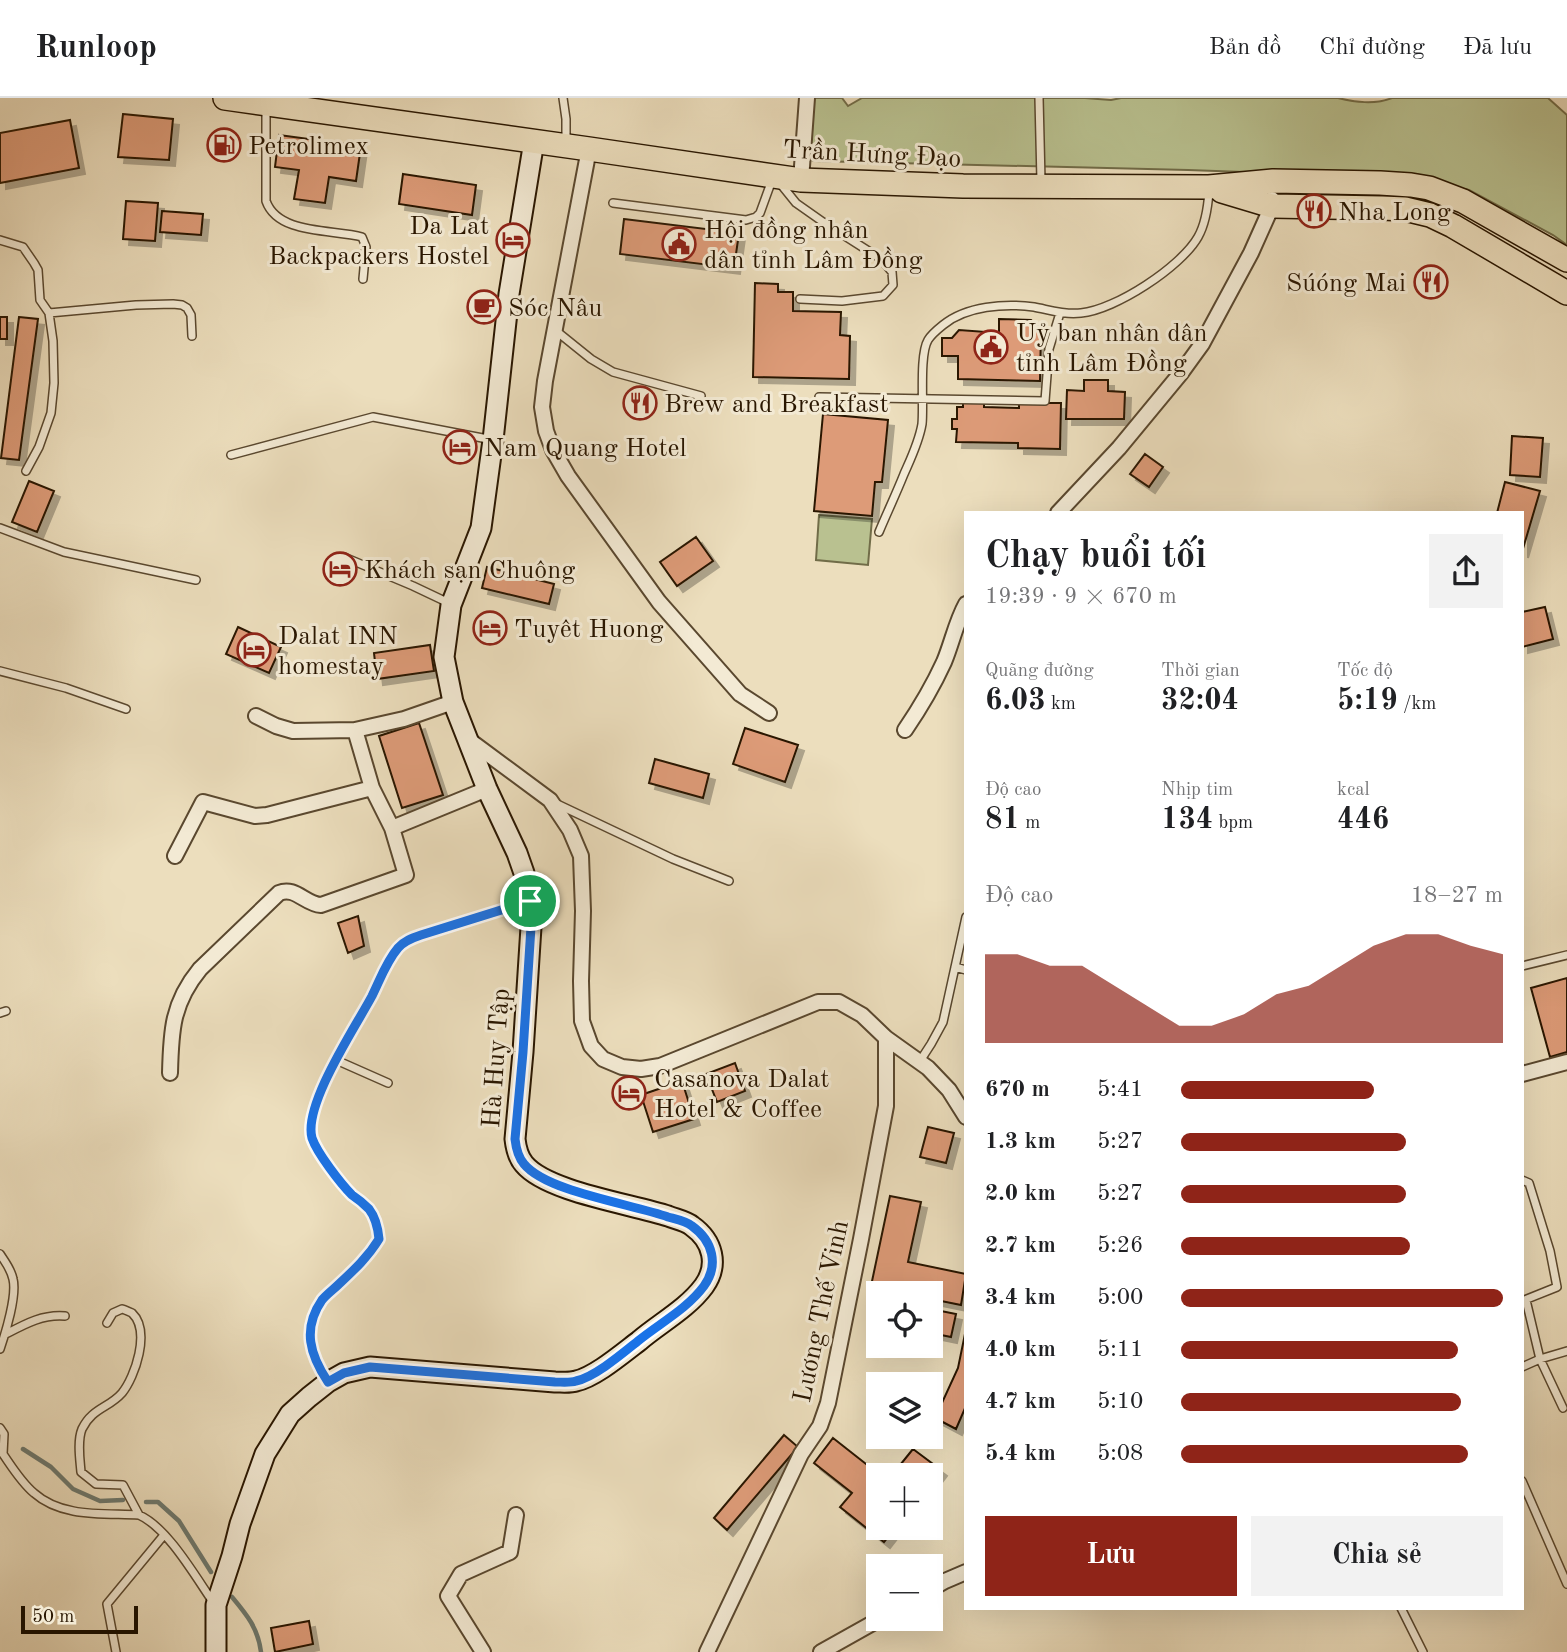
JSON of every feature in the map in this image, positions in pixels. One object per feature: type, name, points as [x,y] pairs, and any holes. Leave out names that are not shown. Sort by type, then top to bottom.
[{"type":"main road","name":"Trần Hưng Đạo","points":[[225,98],[800,180],[963,186],[1209,187],[1273,181],[1411,185],[1429,188],[1463,201],[1567,260]]},
{"type":"main road","name":"Trần Hưng Đạo","points":[[1209,187],[1272,205],[1405,209],[1430,215],[1566,293]]},
{"type":"street","points":[[800,180],[807,98]]},
{"type":"street","name":"Hà Huy Tập","points":[[216,1652],[216,1605],[243,1514],[265,1454],[290,1415],[328,1382],[344,1373],[370,1367],[555,1382],[577,1381],[601,1369],[683,1308],[704,1285],[712,1268],[713,1255],[706,1240],[691,1225],[654,1212],[583,1194],[544,1179],[524,1165],[516,1151],[531,927],[530,901],[517,853],[487,789],[453,702],[444,657],[451,605],[481,528],[494,440],[509,294],[534,141]]},
{"type":"street","points":[[578,147],[542,407],[546,431],[568,476],[659,603],[740,694],[769,713]]},
{"type":"street","points":[[1060,511],[1119,448],[1202,344],[1251,253],[1272,205],[1273,181]]},
{"type":"street","points":[[905,730],[928,694],[964,609]]},
{"type":"street","points":[[256,716],[293,731],[355,730],[404,719],[453,702]]},
{"type":"street","points":[[170,1073],[175,1014],[186,988],[200,969],[284,890],[321,905],[406,875],[392,828],[372,788],[355,730]]},
{"type":"street","points":[[468,740],[550,800],[570,830],[581,856],[582,1021],[591,1046],[603,1059],[622,1067],[640,1069],[660,1066],[818,1002],[839,1002],[862,1015],[886,1038],[920,1061],[949,1090],[964,1113]]},
{"type":"street","points":[[175,856],[203,802],[255,816],[372,788]]},
{"type":"street","points":[[392,828],[487,789]]},
{"type":"street","name":"Lương Thế Vinh","points":[[707,1652],[801,1454],[820,1426],[828,1403],[886,1106],[886,1038]]},
{"type":"street","points":[[1524,1073],[1567,1062]]},
{"type":"street","points":[[484,1652],[448,1597],[461,1574],[510,1552],[516,1515]]},
{"type":"street","points":[[943,1582],[964,1573]]},
{"type":"street","points":[[821,1652],[866,1627]]},
{"type":"lane","points":[[563,98],[566,119],[578,147]]},
{"type":"lane","points":[[1039,98],[1041,186]]},
{"type":"lane","points":[[266,104],[265,161],[268,207],[279,218],[295,226],[362,237],[366,247],[363,279]]},
{"type":"lane","points":[[613,203],[746,220],[760,213],[774,176]]},
{"type":"lane","points":[[774,176],[796,203],[881,259],[892,272],[893,285],[883,296],[842,301],[800,299]]},
{"type":"lane","points":[[879,533],[915,450],[922,425],[923,356],[927,341],[944,324],[962,314],[993,306],[1083,313],[1113,305],[1142,288],[1180,258],[1198,238],[1208,207],[1209,187]]},
{"type":"lane","points":[[0,240],[23,247],[34,263],[40,300],[49,313],[54,383],[51,413],[39,447],[26,471]]},
{"type":"lane","points":[[49,313],[136,305],[182,305],[191,315],[192,336]]},
{"type":"lane","points":[[819,397],[1045,401],[1049,349],[1060,313]]},
{"type":"lane","points":[[554,330],[591,359],[613,372],[701,396]]},
{"type":"lane","points":[[231,455],[373,417],[494,440]]},
{"type":"lane","points":[[0,528],[64,552],[197,580]]},
{"type":"lane","points":[[344,557],[451,605]]},
{"type":"lane","points":[[0,671],[66,688],[126,709]]},
{"type":"lane","points":[[550,800],[673,859],[729,881]]},
{"type":"lane","points":[[328,1382],[317,1366],[309,1342],[312,1322],[323,1300],[370,1254],[379,1239],[377,1224],[369,1209],[350,1192],[324,1160],[311,1135],[316,1104],[336,1060],[391,957],[404,942],[530,901]]},
{"type":"lane","points":[[920,1061],[943,1022],[964,926]]},
{"type":"lane","points":[[1524,966],[1567,955]]},
{"type":"lane","points":[[955,967],[964,969]]},
{"type":"lane","points":[[336,1060],[387,1083]]},
{"type":"lane","points":[[1524,1181],[1529,1183],[1550,1251],[1557,1287],[1524,1300],[1540,1359],[1563,1408]]},
{"type":"lane","points":[[0,1254],[11,1270],[14,1281],[6,1334],[0,1349]]},
{"type":"lane","points":[[107,1322],[113,1313],[122,1309],[132,1313],[142,1331],[137,1365],[121,1394],[91,1415],[81,1432],[81,1472],[96,1484],[123,1485],[139,1515]]},
{"type":"lane","points":[[6,1334],[26,1323],[53,1315],[65,1316]]},
{"type":"lane","points":[[1524,1366],[1567,1351]]},
{"type":"lane","points":[[0,1428],[4,1434],[1,1455],[35,1494],[61,1508],[78,1513],[139,1515],[154,1523],[216,1605]]},
{"type":"lane","points":[[1524,1486],[1567,1584]]},
{"type":"lane","points":[[116,1652],[107,1604],[164,1535]]},
{"type":"lane","points":[[1402,1610],[1421,1649]]},
{"type":"green space","points":[[813,98],[842,98],[848,106],[862,98],[1338,98],[1371,102],[1392,98],[1548,98],[1567,115],[1567,245],[1469,190],[1411,178],[814,161],[806,158]]},
{"type":"green space","points":[[819,515],[872,519],[868,565],[816,560]]},
{"type":"building","points":[[123,114],[173,119],[169,160],[118,157]]},
{"type":"building","points":[[70,120],[79,168],[0,183],[0,133]]},
{"type":"building","points":[[279,135],[361,146],[356,181],[329,177],[325,203],[294,199],[299,170],[275,167]]},
{"type":"building","points":[[403,174],[476,185],[472,215],[399,204]]},
{"type":"building","points":[[126,201],[158,203],[155,241],[123,239]]},
{"type":"building","points":[[162,211],[203,214],[201,235],[160,232]]},
{"type":"building","name":"Hội đồng nhân dân tỉnh Lâm Đồng","points":[[624,219],[739,233],[734,268],[620,254]]},
{"type":"building","points":[[755,283],[778,284],[778,292],[793,292],[793,311],[841,312],[840,335],[850,336],[849,379],[753,377]]},
{"type":"building","points":[[0,317],[7,317],[7,339],[0,339]]},
{"type":"building","points":[[19,317],[38,319],[19,460],[1,458]]},
{"type":"building","name":"Uỷ ban nhân dân tỉnh Lâm Đồng","points":[[999,319],[1031,320],[1041,329],[1040,381],[958,379],[958,356],[942,356],[942,338],[952,338],[959,330],[999,333]]},
{"type":"building","points":[[1084,380],[1108,380],[1108,391],[1125,392],[1124,419],[1066,419],[1067,390],[1084,391]]},
{"type":"building","points":[[963,401],[984,402],[984,407],[1019,408],[1019,403],[1061,403],[1060,449],[1018,448],[1018,443],[956,442],[957,429],[952,429],[952,419],[957,419],[957,407],[963,407]]},
{"type":"building","points":[[823,414],[888,420],[882,482],[875,482],[872,516],[814,511]]},
{"type":"building","points":[[1512,436],[1543,438],[1540,477],[1510,475]]},
{"type":"building","points":[[1145,454],[1163,467],[1149,487],[1130,474]]},
{"type":"building","points":[[29,481],[54,491],[37,532],[12,522]]},
{"type":"building","points":[[1505,482],[1540,491],[1524,545],[1524,511],[1498,511]]},
{"type":"building","points":[[696,537],[713,561],[677,586],[660,562]]},
{"type":"building","points":[[487,567],[554,584],[549,604],[482,588]]},
{"type":"building","points":[[1545,607],[1553,639],[1524,646],[1524,612]]},
{"type":"building","name":"Dalat INN homestay","points":[[238,627],[281,647],[269,673],[226,654]]},
{"type":"building","points":[[430,645],[434,671],[377,679],[374,653]]},
{"type":"building","points":[[419,723],[443,795],[402,808],[379,736]]},
{"type":"building","points":[[745,728],[798,745],[785,782],[733,764]]},
{"type":"building","points":[[655,759],[709,774],[703,798],[649,783]]},
{"type":"building","points":[[358,916],[364,946],[348,953],[338,923]]},
{"type":"building","points":[[1567,978],[1567,1052],[1550,1057],[1531,988]]},
{"type":"building","points":[[735,1063],[745,1091],[717,1102],[706,1074]]},
{"type":"building","points":[[682,1081],[694,1119],[653,1132],[641,1095]]},
{"type":"building","points":[[928,1127],[954,1133],[946,1163],[920,1157]]},
{"type":"building","points":[[890,1196],[921,1202],[908,1262],[964,1274],[961,1305],[943,1301],[943,1281],[872,1281]]},
{"type":"building","points":[[943,1311],[956,1314],[951,1337],[943,1335]]},
{"type":"building","points":[[964,1339],[964,1411],[956,1429],[943,1422],[943,1401],[958,1368]]},
{"type":"building","points":[[784,1435],[798,1447],[727,1530],[714,1518]]},
{"type":"building","points":[[833,1438],[866,1464],[866,1528],[840,1507],[852,1493],[814,1463]]},
{"type":"building","points":[[913,1449],[932,1463],[902,1463]]},
{"type":"building","points":[[309,1621],[313,1644],[275,1652],[271,1628]]},
{"type":"waterway","points":[[23,1449],[51,1467],[73,1489],[100,1501],[123,1500]]},
{"type":"waterway","points":[[146,1502],[158,1502],[179,1521],[211,1572]]},
{"type":"waterway","points":[[232,1597],[254,1629],[261,1652]]},
{"type":"place","name":"Petrolimex","points":[[224,145]]},
{"type":"place","name":"Nha Long","points":[[1314,211]]},
{"type":"place","name":"Da Lat Backpackers Hostel","points":[[513,240]]},
{"type":"place","name":"Hội đồng nhân dân tỉnh Lâm Đồng","points":[[679,244]]},
{"type":"place","name":"Súóng Mai","points":[[1431,282]]},
{"type":"place","name":"Sóc Nâu","points":[[484,307]]},
{"type":"place","name":"Uỷ ban nhân dân tỉnh Lâm Đồng","points":[[991,347]]},
{"type":"place","name":"Brew and Breakfast","points":[[640,403]]},
{"type":"place","name":"Nam Quang Hotel","points":[[460,447]]},
{"type":"place","name":"Khách sạn Chuông","points":[[340,569]]},
{"type":"place","name":"Tuyêt Huong","points":[[490,628]]},
{"type":"place","name":"Dalat INN homestay","points":[[254,650]]},
{"type":"place","name":"Casanova Dalat Hotel & Coffee","points":[[629,1093]]},
{"type":"route","points":[[530,901],[531,927],[516,1151],[524,1165],[544,1179],[583,1194],[654,1212],[691,1225],[706,1240],[713,1255],[712,1268],[704,1285],[683,1308],[601,1369],[577,1381],[555,1382],[370,1367],[344,1373],[328,1382],[317,1366],[309,1342],[312,1322],[323,1300],[370,1254],[379,1239],[377,1224],[369,1209],[350,1192],[324,1160],[313,1141],[311,1126],[316,1104],[336,1060],[391,957],[404,942],[530,901]]}]
